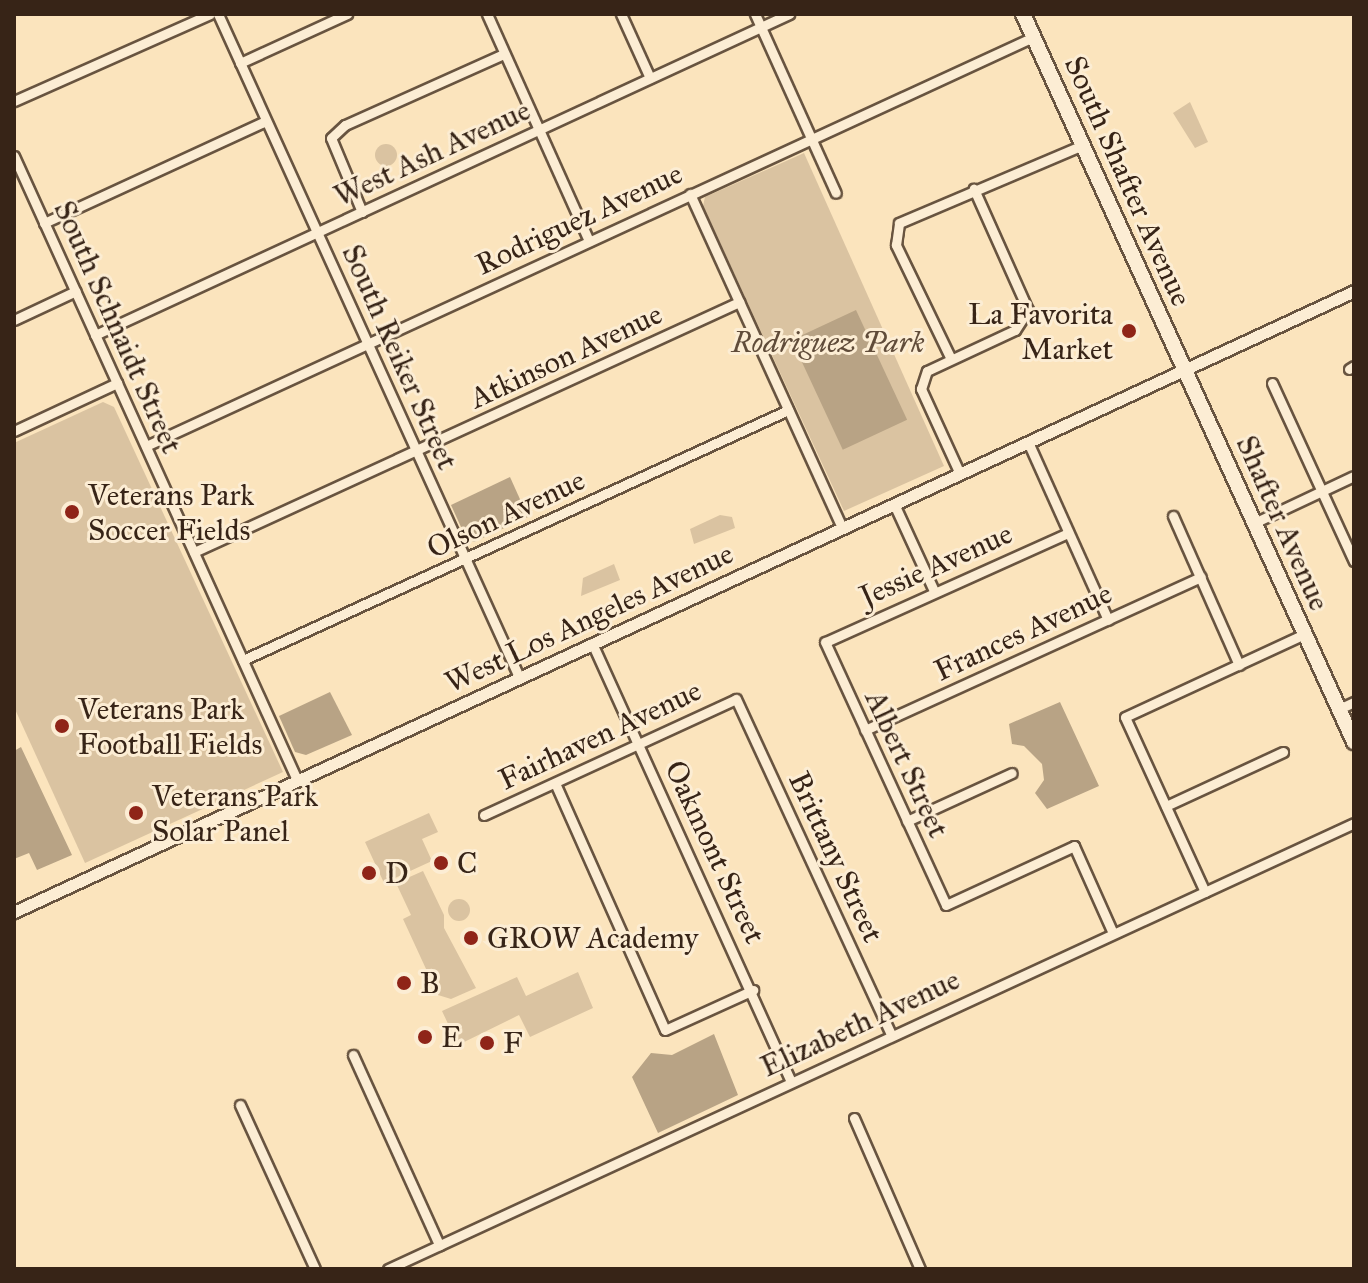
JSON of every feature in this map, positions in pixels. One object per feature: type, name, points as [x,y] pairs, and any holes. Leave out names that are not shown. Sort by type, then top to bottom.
[{"type":"main road","name":"South Shafter Avenue","points":[[1023,14],[1185,369]]},
{"type":"main road","name":"Shafter Avenue","points":[[1185,369],[1354,742]]},
{"type":"street","points":[[14,101],[210,14]]},
{"type":"street","name":"South Reiker Street","points":[[218,14],[519,677]]},
{"type":"street","points":[[240,63],[347,14]]},
{"type":"street","points":[[487,14],[589,241]]},
{"type":"street","points":[[621,14],[650,78]]},
{"type":"street","points":[[755,14],[836,193]]},
{"type":"street","name":"West Ash Avenue","points":[[95,335],[789,14]]},
{"type":"street","name":"Rodriguez Avenue","points":[[146,446],[1033,37]]},
{"type":"street","points":[[362,212],[331,138],[345,125],[504,54]]},
{"type":"street","points":[[44,223],[266,121]]},
{"type":"street","points":[[951,359],[896,245],[899,223],[1083,145]]},
{"type":"street","name":"South Schnaidt Street","points":[[14,156],[297,780]]},
{"type":"street","points":[[960,474],[921,389],[927,371],[1015,330],[1028,310],[974,189]]},
{"type":"street","points":[[690,194],[842,528]]},
{"type":"street","points":[[14,320],[76,291]]},
{"type":"street","name":"West Los Angeles Avenue","points":[[14,912],[1354,291]]},
{"type":"street","name":"Atkinson Avenue","points":[[194,552],[739,302]]},
{"type":"street","points":[[14,431],[117,383]]},
{"type":"street","points":[[1272,383],[1354,561]]},
{"type":"street","name":"Olson Avenue","points":[[243,660],[788,410]]},
{"type":"street","points":[[1028,442],[1108,620]]},
{"type":"street","points":[[1254,523],[1354,476]]},
{"type":"street","points":[[894,504],[934,591]]},
{"type":"street","points":[[1173,516],[1239,665]]},
{"type":"street","name":"Jessie Avenue","points":[[825,642],[1068,533]]},
{"type":"street","name":"Frances Avenue","points":[[865,730],[1201,577]]},
{"type":"street","points":[[1205,892],[1125,717],[1305,634]]},
{"type":"street","name":"Albert Street","points":[[825,642],[946,905],[1074,846],[1113,933]]},
{"type":"street","name":"Oakmont Street","points":[[592,643],[753,990],[791,1081]]},
{"type":"street","name":"Fairhaven Avenue","points":[[484,815],[736,699]]},
{"type":"street","name":"Brittany Street","points":[[736,699],[891,1035]]},
{"type":"street","points":[[1339,709],[1354,702]]},
{"type":"street","points":[[1166,806],[1283,752]]},
{"type":"street","points":[[907,821],[1012,773]]},
{"type":"street","points":[[555,783],[665,1030],[753,990]]},
{"type":"street","name":"Elizabeth Avenue","points":[[388,1269],[1354,823]]},
{"type":"street","points":[[353,1055],[439,1245]]},
{"type":"street","points":[[240,1105],[315,1269]]},
{"type":"street","points":[[854,1118],[920,1269]]},
{"type":"green space","points":[[1190,102],[1208,142],[1195,148],[1173,113]]},
{"type":"green space","points":[[386,144],[394,147],[397,155],[394,163],[386,166],[378,163],[375,155],[378,147]]},
{"type":"green space","name":"Rodriguez Park","points":[[804,153],[944,466],[844,511],[703,206],[705,197]]},
{"type":"green space","points":[[103,402],[114,407],[283,772],[85,863],[14,707],[14,443]]},
{"type":"green space","points":[[720,515],[732,517],[735,528],[694,544],[690,529]]},
{"type":"green space","points":[[614,564],[620,580],[581,596],[583,578]]},
{"type":"green space","points":[[429,813],[438,832],[422,839],[432,861],[384,883],[365,842]]},
{"type":"green space","points":[[423,871],[444,915],[444,928],[476,988],[451,999],[438,995],[403,919],[411,915],[396,883]]},
{"type":"green space","points":[[459,899],[467,902],[470,910],[467,918],[459,921],[451,918],[448,910],[451,902]]},
{"type":"green space","points":[[578,972],[593,1008],[530,1037],[519,1015],[458,1045],[442,1011],[517,977],[526,996]]},
{"type":"shaded area","points":[[856,310],[907,420],[843,450],[792,340]]},
{"type":"shaded area","points":[[510,477],[528,517],[474,542],[466,538],[451,505]]},
{"type":"shaded area","points":[[330,692],[352,735],[306,755],[295,752],[279,716]]},
{"type":"shaded area","points":[[1060,702],[1099,786],[1047,809],[1035,793],[1044,780],[1042,764],[1024,746],[1012,744],[1009,724]]},
{"type":"shaded area","points":[[21,747],[72,855],[37,870],[29,853],[14,859],[14,751]]},
{"type":"shaded area","points":[[714,1034],[738,1095],[658,1133],[632,1077],[651,1053],[672,1055]]},
{"type":"place","name":"La Favorita Market","points":[[1129,331]]},
{"type":"place","name":"Veterans Park Soccer Fields","points":[[72,512]]},
{"type":"place","name":"Veterans Park Football Fields","points":[[62,726]]},
{"type":"place","name":"Veterans Park Solar Panel","points":[[136,813]]},
{"type":"place","name":"C","points":[[441,863]]},
{"type":"place","name":"D","points":[[369,873]]},
{"type":"place","name":"GROW Academy","points":[[471,938]]},
{"type":"place","name":"B","points":[[404,983]]},
{"type":"place","name":"E","points":[[425,1037]]},
{"type":"place","name":"F","points":[[487,1043]]}]
